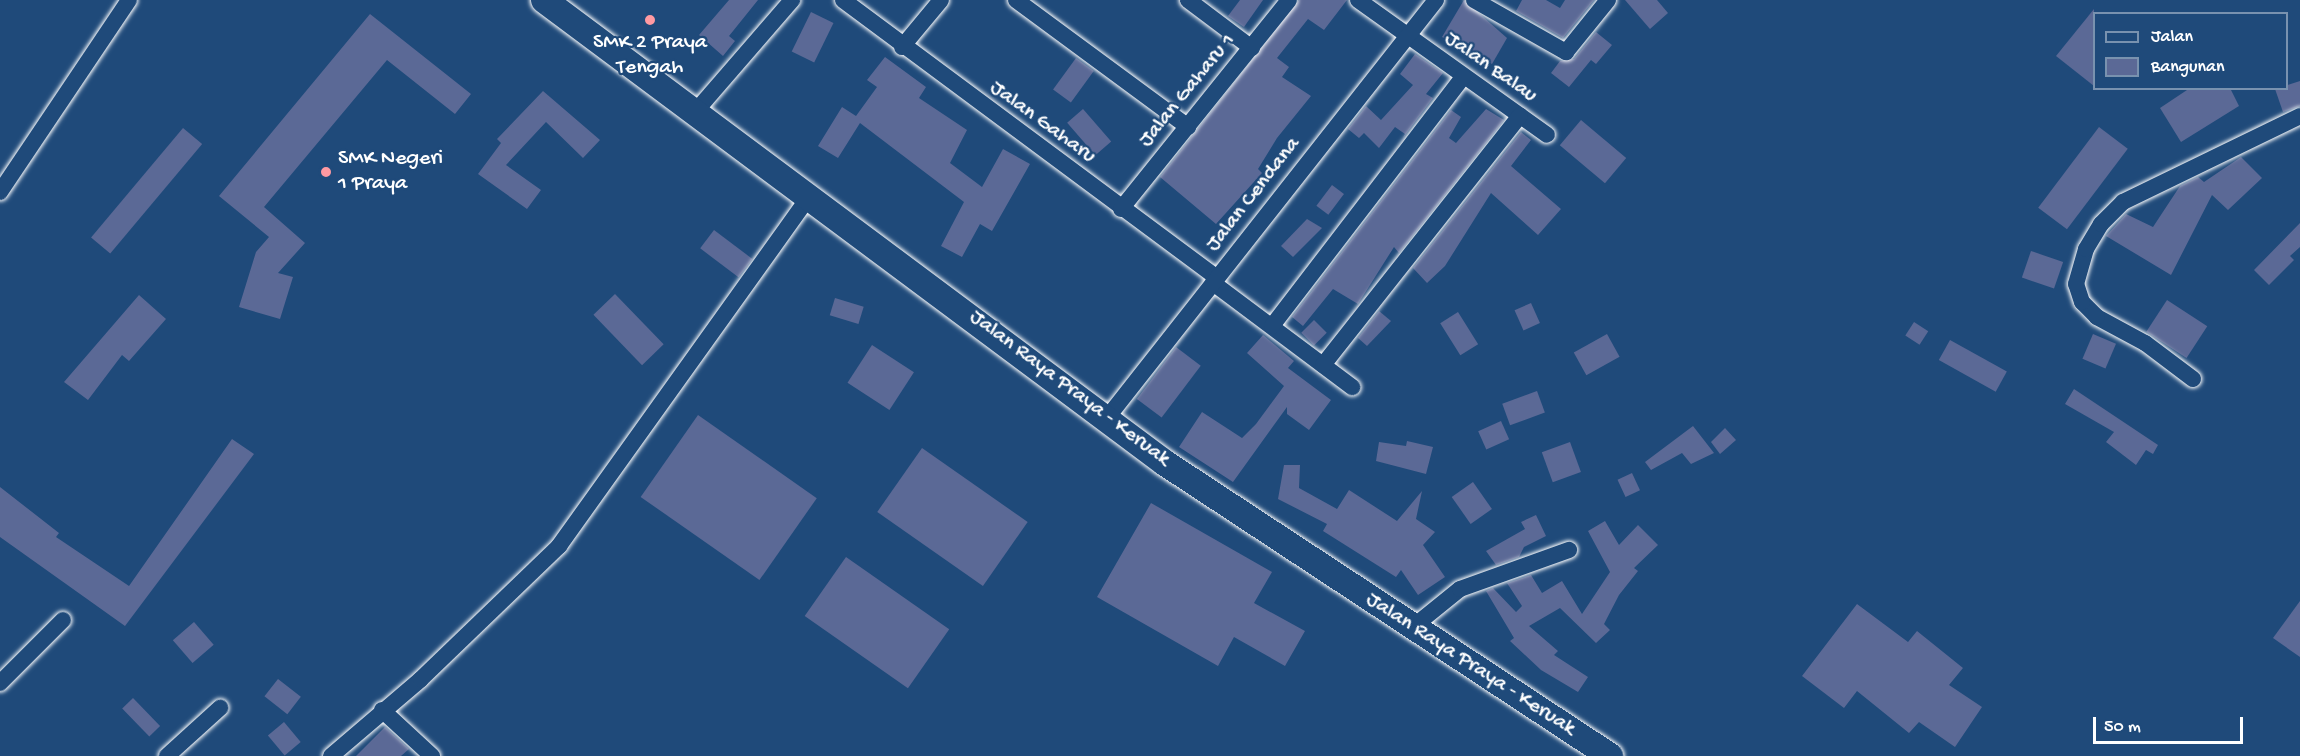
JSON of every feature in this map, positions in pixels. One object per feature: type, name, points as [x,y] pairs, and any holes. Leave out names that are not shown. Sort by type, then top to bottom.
[{"type":"main road","name":"Jalan Raya Praya - Keruak","points":[[544,0],[1175,469],[1610,756]]},
{"type":"street","points":[[0,192],[129,0]]},
{"type":"street","points":[[696,111],[792,0]]},
{"type":"street","name":"Jalan Gaharu","points":[[843,0],[902,47],[1215,280],[1352,387]]},
{"type":"street","points":[[902,47],[941,0]]},
{"type":"street","points":[[1016,0],[1188,128]]},
{"type":"street","points":[[1188,0],[1251,48]]},
{"type":"street","name":"Jalan Gaharu 1","points":[[1121,209],[1289,0]]},
{"type":"street","name":"Jalan Balau","points":[[1358,0],[1408,39],[1547,135]]},
{"type":"street","name":"Jalan Cendana","points":[[1107,418],[1408,39],[1436,0]]},
{"type":"street","points":[[1474,0],[1566,52],[1608,0]]},
{"type":"street","points":[[1272,326],[1462,77]]},
{"type":"street","points":[[1323,365],[1520,116]]},
{"type":"street","points":[[2193,379],[2145,343],[2097,317],[2082,302],[2076,284],[2086,249],[2101,224],[2123,202],[2300,116]]},
{"type":"street","points":[[331,756],[559,546],[809,197]]},
{"type":"street","points":[[1413,627],[1455,592],[1569,550]]},
{"type":"street","points":[[0,683],[63,620]]},
{"type":"street","points":[[167,756],[220,708]]},
{"type":"street","points":[[382,710],[432,756]]},
{"type":"building","points":[[729,0],[758,0],[729,36],[735,41],[723,56],[699,35]]},
{"type":"building","points":[[1240,0],[1263,0],[1244,27],[1228,16]]},
{"type":"building","points":[[1299,0],[1347,0],[1324,30],[1308,19],[1277,58],[1289,67],[1282,77],[1311,96],[1277,138],[1258,169],[1262,173],[1216,224],[1160,177]]},
{"type":"building","points":[[1464,0],[1507,38],[1492,64],[1442,37]]},
{"type":"building","points":[[1522,0],[1546,0],[1560,8],[1565,0],[1594,0],[1563,38],[1516,11]]},
{"type":"building","points":[[1625,0],[1657,0],[1668,13],[1650,29]]},
{"type":"building","points":[[2094,9],[2093,85],[2056,56]]},
{"type":"building","points":[[811,12],[833,23],[814,63],[792,52]]},
{"type":"building","points":[[370,14],[471,94],[455,114],[387,60],[264,207],[305,243],[278,273],[293,277],[280,319],[239,307],[256,252],[269,237],[219,196]]},
{"type":"building","points":[[1596,32],[1612,45],[1596,64],[1591,60],[1569,87],[1551,73],[1560,61],[1574,59]]},
{"type":"building","points":[[1415,54],[1443,73],[1426,94],[1433,98],[1403,138],[1405,134],[1395,127],[1379,148],[1364,133],[1359,138],[1348,129],[1366,106],[1381,120],[1413,85],[1400,74]]},
{"type":"building","points":[[885,57],[926,87],[919,98],[967,130],[950,163],[982,187],[1003,149],[1030,164],[992,231],[980,224],[962,257],[941,246],[964,202],[860,123],[838,158],[818,146],[842,107],[856,116],[877,87],[867,80]]},
{"type":"building","points":[[1076,58],[1094,71],[1071,102],[1053,90]]},
{"type":"building","points":[[2300,81],[2300,106],[2283,112],[2275,90],[2288,90],[2288,85]]},
{"type":"building","points":[[2187,90],[2231,90],[2239,106],[2181,142],[2160,108]]},
{"type":"building","points":[[543,91],[600,140],[583,158],[546,122],[506,165],[541,190],[527,209],[478,174],[501,143],[497,139]]},
{"type":"building","points":[[1083,109],[1111,141],[1095,155],[1067,123]]},
{"type":"building","points":[[1486,109],[1504,120],[1399,253],[1394,247],[1358,304],[1333,289],[1303,326],[1292,317],[1451,110],[1461,117],[1449,138],[1456,143]]},
{"type":"building","points":[[1581,120],[1626,158],[1605,183],[1560,145]]},
{"type":"building","points":[[2099,127],[2128,149],[2067,229],[2038,208]]},
{"type":"building","points":[[183,128],[202,144],[110,254],[91,238]]},
{"type":"building","points":[[1521,132],[1531,140],[1511,166],[1561,209],[1538,235],[1491,193],[1445,266],[1427,283],[1413,268]]},
{"type":"building","points":[[2241,157],[2262,178],[2228,210],[2212,195],[2171,275],[2106,236],[2126,214],[2153,227],[2180,186],[2198,177],[2204,182]]},
{"type":"building","points":[[1332,185],[1344,194],[1328,215],[1316,206]]},
{"type":"building","points":[[1307,219],[1322,228],[1293,257],[1281,246]]},
{"type":"building","points":[[2300,223],[2300,247],[2290,256],[2294,260],[2269,285],[2254,270]]},
{"type":"building","points":[[714,230],[752,259],[738,277],[700,248]]},
{"type":"building","points":[[2031,251],[2063,262],[2054,289],[2022,277]]},
{"type":"building","points":[[615,294],[664,344],[642,365],[593,315]]},
{"type":"building","points":[[139,295],[166,319],[129,361],[122,355],[88,400],[64,382]]},
{"type":"building","points":[[835,298],[864,307],[858,324],[830,315]]},
{"type":"building","points":[[2167,300],[2207,326],[2187,358],[2146,332]]},
{"type":"building","points":[[1531,303],[1540,323],[1524,330],[1515,310]]},
{"type":"building","points":[[1379,311],[1391,321],[1367,346],[1358,338]]},
{"type":"building","points":[[1458,312],[1478,344],[1460,355],[1440,323]]},
{"type":"building","points":[[1314,320],[1327,333],[1314,345],[1301,333]]},
{"type":"building","points":[[1914,322],[1928,331],[1920,345],[1905,335]]},
{"type":"building","points":[[1607,334],[1620,357],[1586,375],[1574,352]]},
{"type":"building","points":[[2093,334],[2116,344],[2105,369],[2082,359]]},
{"type":"building","points":[[1263,335],[1294,361],[1288,368],[1331,400],[1309,430],[1287,414],[1287,407],[1233,482],[1179,447],[1202,412],[1242,438],[1256,424],[1284,386],[1247,353]]},
{"type":"building","points":[[1950,340],[2007,372],[1996,392],[1939,360]]},
{"type":"building","points":[[872,345],[914,372],[889,410],[847,383]]},
{"type":"building","points":[[1176,347],[1201,366],[1162,418],[1137,399]]},
{"type":"building","points":[[2074,389],[2158,445],[2153,454],[2146,450],[2136,465],[2106,442],[2114,432],[2065,404]]},
{"type":"building","points":[[1537,391],[1545,413],[1510,425],[1502,404]]},
{"type":"building","points":[[698,415],[817,498],[759,580],[641,497]]},
{"type":"building","points":[[1501,421],[1509,439],[1486,449],[1478,431]]},
{"type":"building","points":[[1693,426],[1714,453],[1691,464],[1682,453],[1651,470],[1645,462]]},
{"type":"building","points":[[1725,428],[1736,440],[1720,454],[1711,442]]},
{"type":"building","points":[[232,439],[254,454],[125,626],[0,537],[0,487],[59,533],[56,537],[129,586]]},
{"type":"building","points":[[1407,441],[1433,447],[1426,474],[1376,461],[1379,442],[1406,446]]},
{"type":"building","points":[[1570,442],[1581,472],[1553,482],[1542,452]]},
{"type":"building","points":[[922,448],[1028,522],[983,586],[877,512]]},
{"type":"building","points":[[1284,465],[1300,465],[1299,488],[1337,509],[1349,490],[1397,521],[1422,491],[1416,519],[1435,532],[1423,545],[1445,577],[1418,595],[1401,570],[1396,577],[1323,531],[1327,524],[1278,499]]},
{"type":"building","points":[[1632,473],[1640,490],[1626,497],[1617,480]]},
{"type":"building","points":[[1473,482],[1492,509],[1471,524],[1452,497]]},
{"type":"building","points":[[1151,503],[1272,572],[1254,603],[1305,631],[1285,666],[1234,637],[1218,666],[1097,597]]},
{"type":"building","points":[[1536,515],[1546,536],[1524,547],[1519,557],[1496,565],[1486,551],[1525,529],[1521,522]]},
{"type":"building","points":[[1605,521],[1619,545],[1638,525],[1658,545],[1634,568],[1638,571],[1619,595],[1604,624],[1610,630],[1596,643],[1560,608],[1529,626],[1558,651],[1554,655],[1588,677],[1578,692],[1541,670],[1510,641],[1514,638],[1486,591],[1493,588],[1516,612],[1522,606],[1507,583],[1531,575],[1542,593],[1562,581],[1582,614],[1610,572],[1588,531]]},
{"type":"building","points":[[846,557],[949,629],[908,688],[805,616]]},
{"type":"building","points":[[2300,601],[2300,657],[2273,638]]},
{"type":"building","points":[[1857,604],[1908,642],[1917,631],[1963,668],[1949,685],[1982,707],[1955,747],[1919,722],[1909,733],[1857,691],[1844,708],[1802,676]]},
{"type":"building","points":[[194,622],[214,645],[193,663],[173,640]]},
{"type":"building","points":[[278,679],[301,697],[287,714],[264,696]]},
{"type":"building","points":[[133,698],[160,726],[149,736],[122,708]]},
{"type":"building","points":[[284,722],[301,742],[285,755],[268,735]]},
{"type":"building","points":[[385,727],[409,749],[401,756],[356,756]]},
{"type":"place","name":"SMK 2 Praya Tengah","points":[[650,20]]},
{"type":"place","name":"SMK Negeri 1 Praya","points":[[326,172]]}]
